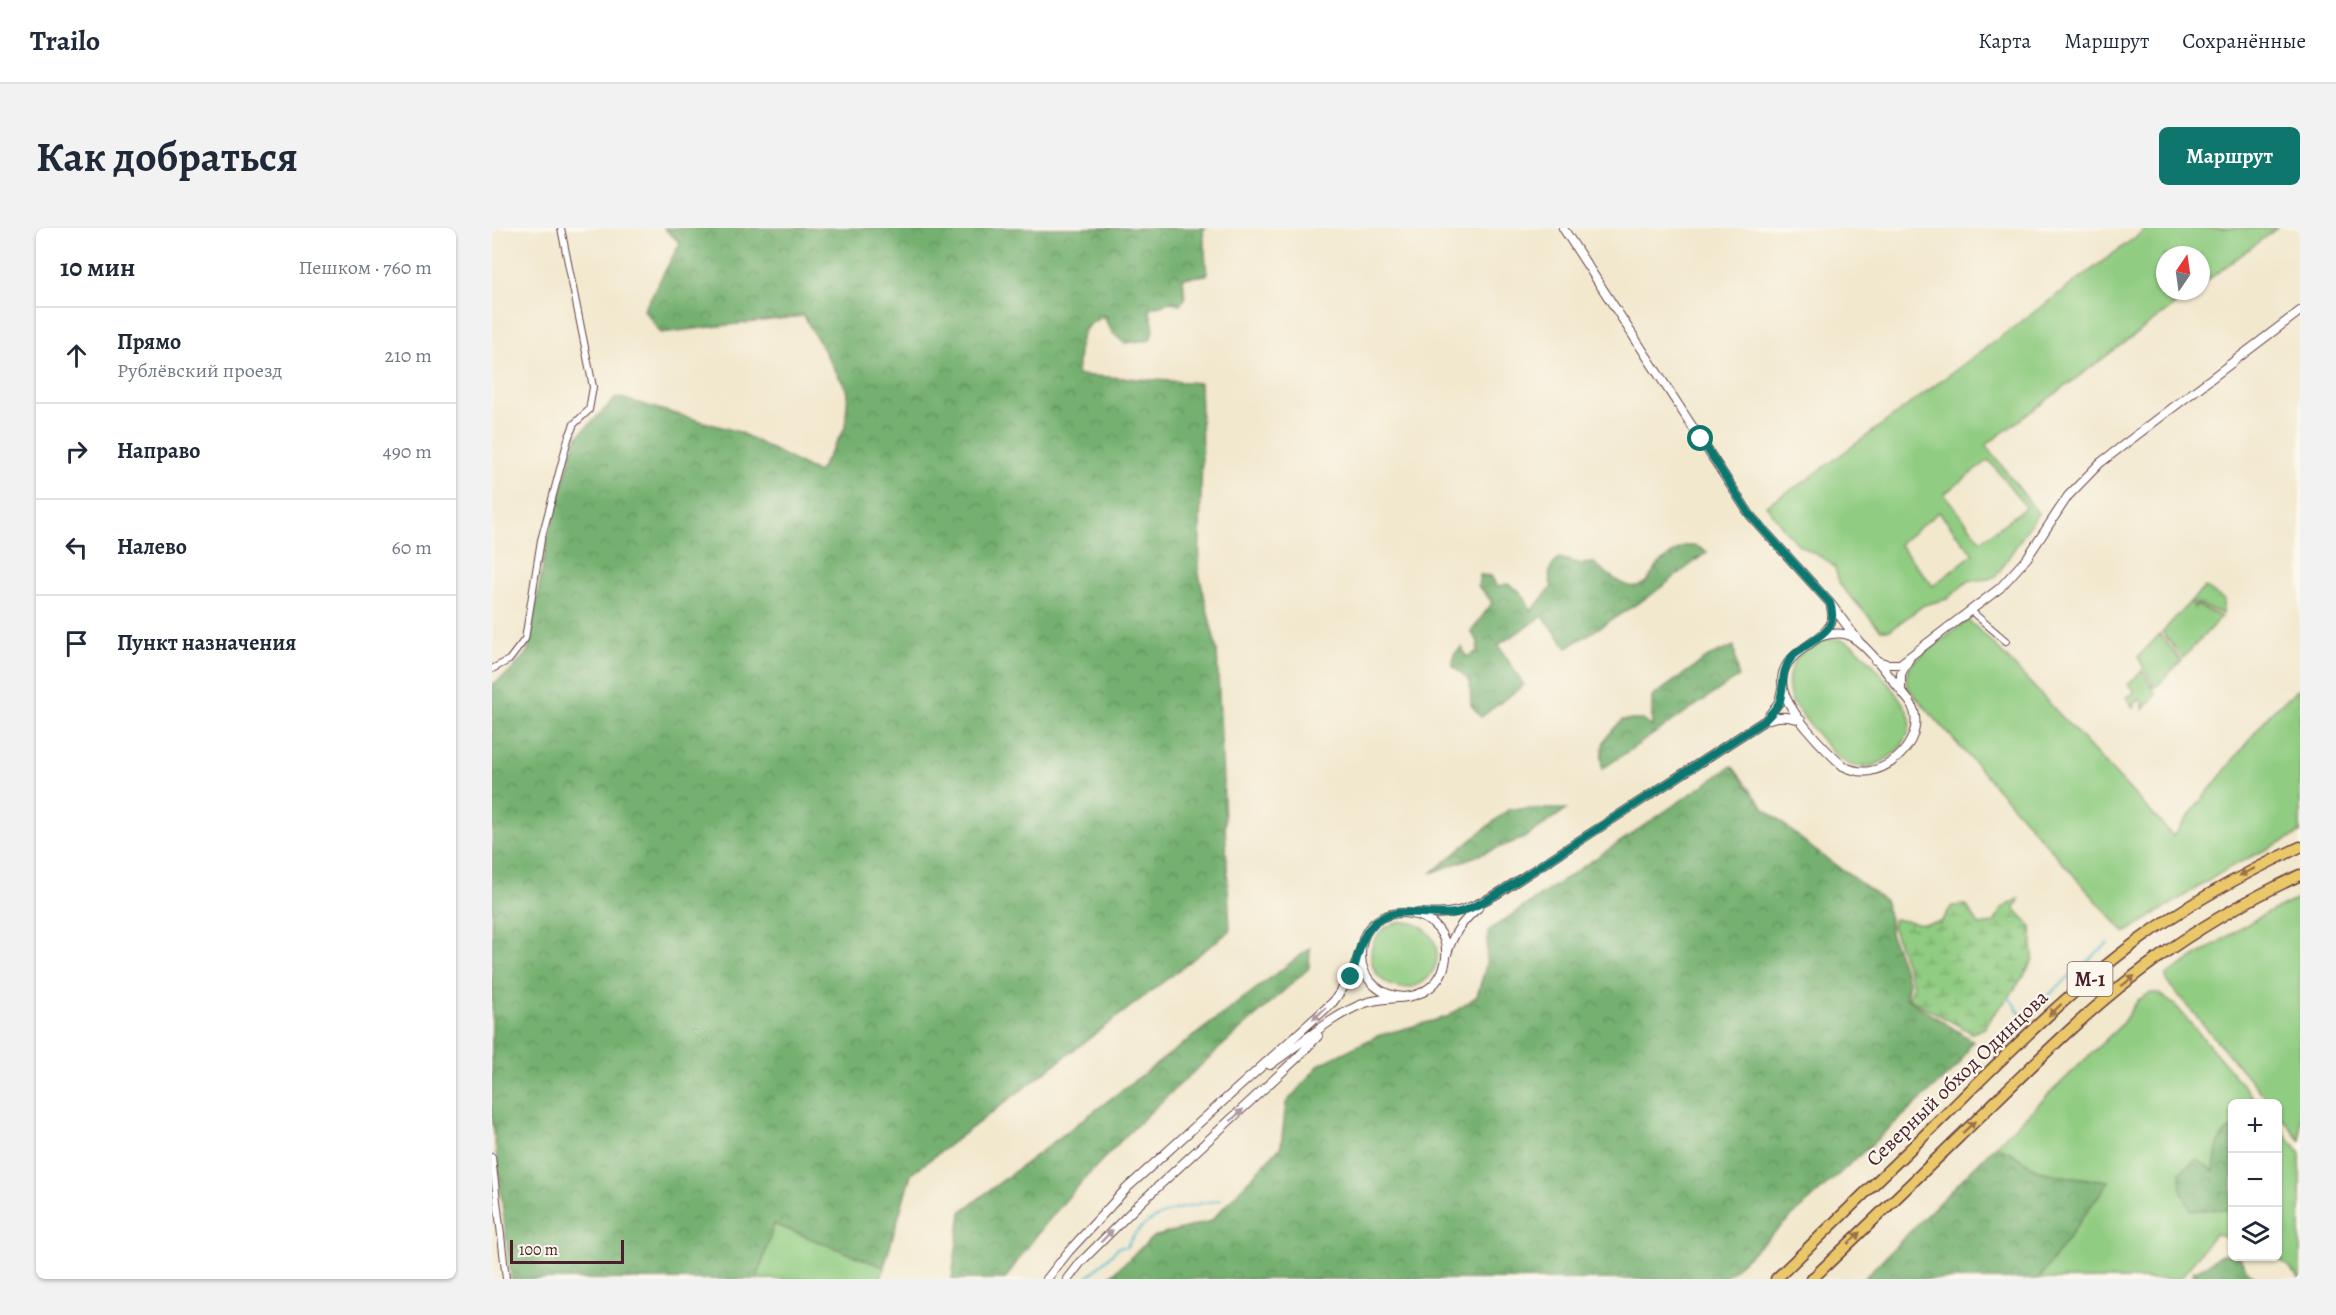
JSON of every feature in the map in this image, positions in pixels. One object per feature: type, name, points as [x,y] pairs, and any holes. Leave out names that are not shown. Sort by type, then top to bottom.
[{"type":"highway","name":"Северный обход Одинцова","points":[[1776,1279],[2006,1056],[2105,966],[2203,897],[2300,847]]},
{"type":"highway","name":"Северный обход Одинцова","points":[[1812,1279],[2023,1074],[2122,986],[2154,960],[2217,918],[2300,875]]},
{"type":"street","points":[[492,669],[509,660],[525,639],[542,540],[568,439],[574,424],[589,410],[593,387],[561,228]]},
{"type":"street","points":[[1563,228],[1750,515],[1830,603],[1915,711],[1915,732],[1905,750],[1881,768],[1868,772],[1854,771],[1842,766],[1801,720],[1788,704],[1782,687]]},
{"type":"street","points":[[1875,660],[1893,665],[1909,658],[2000,588],[2027,558],[2068,495],[2100,463],[2300,311]]},
{"type":"street","points":[[1764,721],[1779,702],[1785,667],[1792,657],[1828,629],[1833,613],[1830,603]]},
{"type":"street","points":[[1971,611],[2006,641]]},
{"type":"street","points":[[1820,637],[1840,633],[1849,635],[1860,643]]},
{"type":"street","points":[[1902,693],[1901,674],[1909,658]]},
{"type":"street","points":[[1047,1279],[1075,1244],[1127,1188],[1246,1083],[1338,996],[1351,977],[1369,929],[1379,920],[1392,914],[1406,912],[1438,915],[1471,908],[1497,894],[1764,721],[1786,716],[1801,720]]},
{"type":"street","points":[[1246,1083],[1330,1023],[1367,1002],[1408,997],[1428,990],[1438,980],[1444,967],[1449,945],[1464,921],[1497,894]]},
{"type":"street","points":[[1406,912],[1426,918],[1436,928],[1445,946],[1444,967]]},
{"type":"street","points":[[1361,949],[1363,969],[1375,987],[1394,996],[1408,997]]},
{"type":"street","points":[[1068,1279],[1081,1262],[1137,1206],[1296,1059],[1330,1023]]},
{"type":"street","points":[[492,1157],[506,1279]]},
{"type":"green space","points":[[664,228],[1206,228],[1203,230],[1207,275],[1183,278],[1185,299],[1180,304],[1171,302],[1149,308],[1154,328],[1150,340],[1124,343],[1113,333],[1106,321],[1107,316],[1097,320],[1089,325],[1081,338],[1077,375],[1200,383],[1202,449],[1199,574],[1217,651],[1230,931],[911,1174],[884,1267],[774,1224],[757,1279],[511,1279],[492,1116],[492,685],[511,671],[528,651],[547,540],[576,438],[617,397],[739,432],[818,473],[845,428],[848,392],[804,316],[661,333],[644,310],[680,243]]},
{"type":"green space","points":[[2148,228],[2277,228],[2210,278],[2210,246],[2156,246],[2156,300],[2182,300],[1986,445],[2038,513],[1996,576],[1968,581],[1947,599],[1924,605],[1890,630],[1881,630],[1840,585],[1835,568],[1828,561],[1799,545],[1766,505],[1804,482]],"holes":[[[1989,460],[2026,507],[1981,541],[1944,494]],[[1939,512],[1973,554],[1933,586],[1899,544]]]},
{"type":"green space","points":[[1684,546],[1696,546],[1707,552],[1651,595],[1567,648],[1543,616],[1498,645],[1524,685],[1481,717],[1471,705],[1470,681],[1453,666],[1454,654],[1462,647],[1466,657],[1477,652],[1478,641],[1471,632],[1492,603],[1478,586],[1480,575],[1491,576],[1497,586],[1508,584],[1517,589],[1525,598],[1530,611],[1552,587],[1550,571],[1559,558],[1582,564],[1594,563],[1617,581],[1637,586],[1646,582],[1657,566]]},
{"type":"green space","points":[[2205,587],[2224,600],[2222,614],[2191,601]]},
{"type":"green space","points":[[2190,602],[2194,608],[2196,605],[2221,617],[2183,658],[2162,632]]},
{"type":"green space","points":[[1968,620],[1991,641],[2173,836],[2272,711],[2300,688],[2300,833],[2230,867],[2125,933],[1908,688],[1906,678],[1911,664]]},
{"type":"green space","points":[[2160,634],[2181,661],[2155,688],[2138,657]]},
{"type":"green space","points":[[1829,639],[1846,641],[1866,657],[1902,702],[1910,719],[1909,730],[1904,741],[1897,750],[1876,764],[1865,767],[1853,766],[1843,761],[1823,742],[1792,702],[1789,680],[1795,662],[1809,647]]},
{"type":"green space","points":[[1734,646],[1738,677],[1602,769],[1604,742],[1622,720],[1643,720],[1652,727],[1652,697],[1708,657]]},
{"type":"green space","points":[[2142,670],[2156,695],[2143,709],[2143,703],[2139,700],[2135,702],[2133,708],[2126,697],[2133,694],[2134,689],[2128,685]]},
{"type":"green space","points":[[1732,766],[1764,808],[1812,848],[1884,900],[1890,919],[1890,933],[1909,983],[1906,998],[1973,1041],[1958,1066],[1723,1279],[1107,1279],[1153,1237],[1211,1221],[1281,1146],[1286,1103],[1320,1064],[1377,1036],[1447,1017],[1477,996],[1486,966],[1488,931]]},
{"type":"green space","points":[[1509,809],[1567,809],[1524,838],[1431,873]]},
{"type":"green space","points":[[2300,898],[2300,1140],[2282,1118],[2282,1099],[2267,1099],[2167,982],[2166,975],[2259,917]]},
{"type":"green space","points":[[2019,899],[2015,909],[2031,927],[2033,959],[2009,997],[1992,1016],[1985,1028],[1972,1033],[1908,998],[1913,985],[1892,926],[1894,919],[1923,924],[1941,922],[1952,906],[1966,905],[1979,925],[1994,923],[2001,909]]},
{"type":"green space","points":[[1404,922],[1417,925],[1427,932],[1434,942],[1437,955],[1434,968],[1427,978],[1417,985],[1404,988],[1391,985],[1381,978],[1374,968],[1371,955],[1374,942],[1381,932],[1391,925]]},
{"type":"green space","points":[[1310,948],[1309,968],[1187,1077],[1108,1153],[1071,1193],[1005,1279],[952,1279],[961,1212]]},
{"type":"green space","points":[[2150,993],[2158,993],[2176,1006],[2255,1099],[2228,1099],[2228,1131],[2220,1141],[2214,1172],[2196,1159],[2180,1172],[2224,1210],[2228,1210],[2228,1239],[2215,1234],[2180,1279],[2039,1279],[2108,1181],[2039,1171],[2010,1152],[1995,1146],[2121,1025],[2138,1000]]},
{"type":"green space","points":[[2228,1131],[2228,1209],[2191,1210],[2181,1190],[2180,1172],[2196,1159],[2214,1171],[2220,1141]]},
{"type":"green space","points":[[2282,1131],[2300,1152],[2300,1279],[2282,1261]]},
{"type":"green space","points":[[1995,1146],[2010,1152],[2039,1171],[2109,1181],[2039,1279],[1863,1279]]},
{"type":"green space","points":[[774,1224],[884,1267],[881,1279],[757,1279]]},
{"type":"green space","points":[[2225,1254],[2228,1255],[2228,1261],[2241,1261],[2257,1279],[2191,1279],[2194,1271]]},
{"type":"waterway","points":[[2006,1032],[2108,943]]},
{"type":"waterway","points":[[2009,997],[2022,1016]]},
{"type":"waterway","points":[[1086,1279],[1119,1247],[1127,1247],[1134,1235],[1154,1219],[1181,1208],[1221,1200]]},
{"type":"route","points":[[1351,977],[1365,935],[1385,916],[1399,912],[1438,915],[1471,908],[1497,894],[1764,721],[1779,702],[1785,667],[1804,646],[1820,637],[1828,629],[1833,613],[1830,603],[1750,515],[1701,439]]}]
